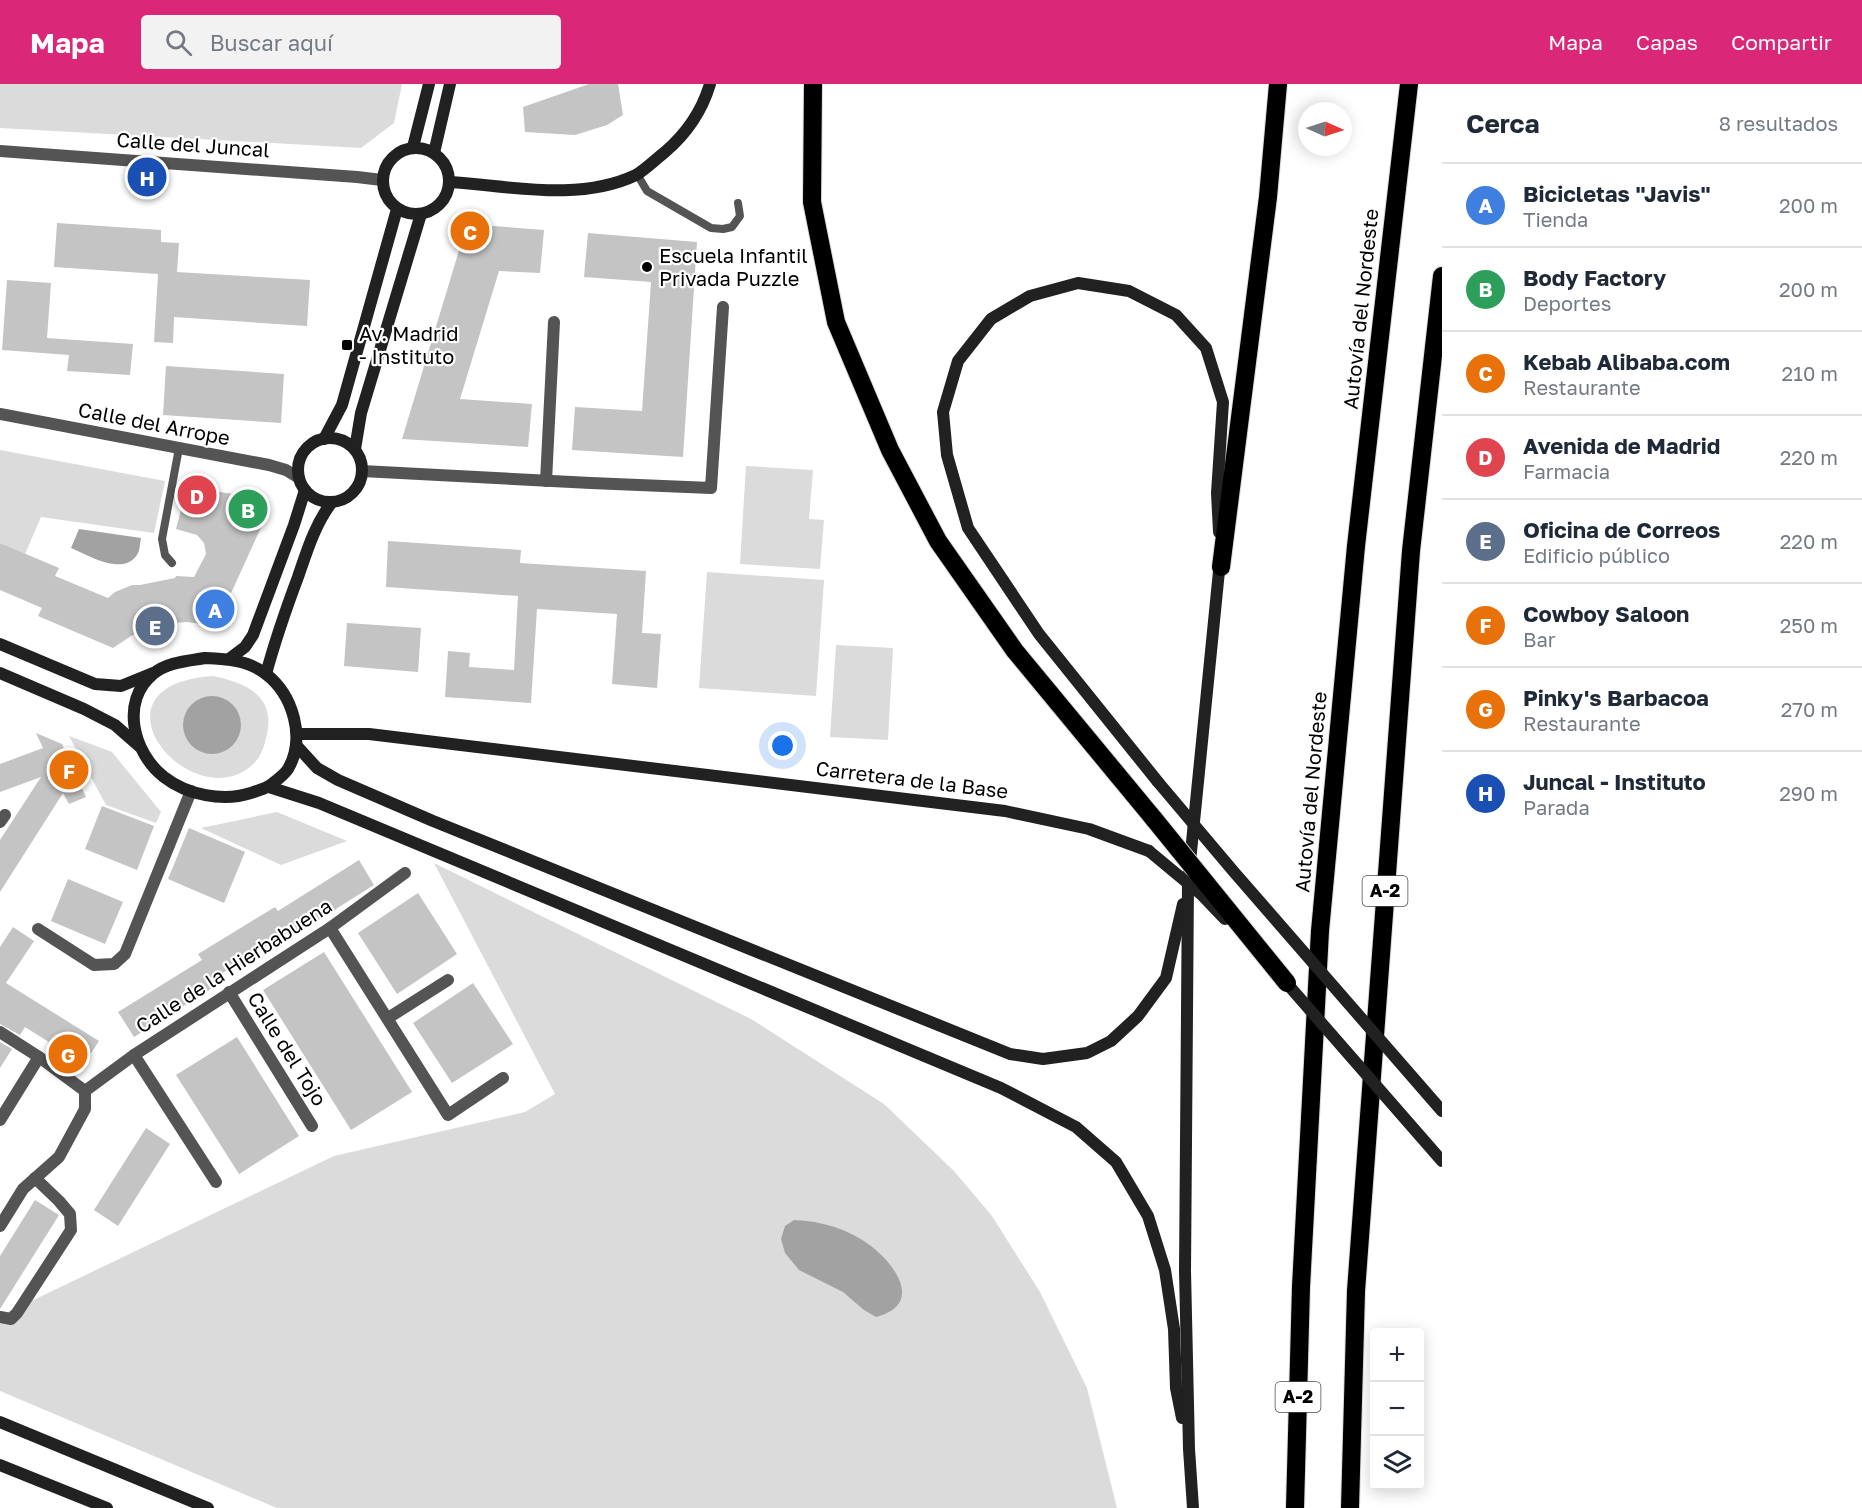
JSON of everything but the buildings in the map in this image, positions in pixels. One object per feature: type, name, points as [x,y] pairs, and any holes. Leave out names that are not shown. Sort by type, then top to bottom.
[{"type":"highway","points":[[813,84],[812,202],[836,322],[890,450],[938,541],[1015,651],[1287,983]]},
{"type":"highway","points":[[1221,567],[1267,209],[1278,84]]},
{"type":"highway","name":"Autovía del Nordeste","points":[[1295,1508],[1301,1287],[1320,932],[1356,546],[1409,84]]},
{"type":"highway","name":"A-2","points":[[1350,1508],[1356,1292],[1403,647],[1411,551],[1442,276]]},
{"type":"street","points":[[413,147],[429,84]]},
{"type":"street","points":[[434,153],[450,84]]},
{"type":"street","points":[[450,183],[566,190],[593,188],[637,174],[675,144],[698,114],[710,84]]},
{"type":"street","points":[[413,147],[434,153],[444,161],[449,172],[450,183],[445,199],[435,209],[421,214],[407,214],[397,209],[385,195],[382,180],[386,165],[397,153],[413,147]]},
{"type":"street","name":"Calle del Juncal","points":[[0,151],[382,180]]},
{"type":"street","points":[[324,439],[342,405],[397,209]]},
{"type":"street","points":[[355,449],[361,413],[421,214]]},
{"type":"street","points":[[1193,1508],[1189,1449],[1185,1271],[1188,882],[1221,567],[1217,493],[1223,402],[1206,348],[1176,315],[1129,291],[1078,283],[1030,296],[991,319],[958,361],[944,412],[947,455],[968,528],[1039,634],[1158,782],[1234,872],[1442,1111]]},
{"type":"street","points":[[363,471],[711,488],[723,306]]},
{"type":"street","points":[[546,481],[554,322]]},
{"type":"street","name":"Calle del Arrope","points":[[0,414],[269,465],[286,470],[302,484]]},
{"type":"street","points":[[335,438],[355,449],[363,471],[356,489],[350,496],[332,502],[312,497],[302,484],[298,468],[306,449],[314,442],[335,438]]},
{"type":"street","points":[[229,659],[244,647],[253,635],[294,525],[302,484]]},
{"type":"street","points":[[266,674],[274,644],[314,532],[332,502]]},
{"type":"street","points":[[0,644],[95,684],[120,686],[173,663],[205,658],[229,659],[248,664],[266,674],[281,690],[292,711],[296,739],[288,770],[269,787],[241,796],[216,797],[191,791],[164,777],[140,746],[115,725],[84,709],[0,673]]},
{"type":"street","points":[[140,746],[132,720],[135,699],[141,687],[154,673]]},
{"type":"street","name":"Carretera de la Base","points":[[296,739],[369,734],[1005,811],[1089,829],[1149,851],[1202,895],[1287,983],[1442,1161]]},
{"type":"street","points":[[296,739],[317,768],[338,780],[433,821],[1011,1054],[1043,1059],[1087,1053],[1111,1041],[1138,1016],[1166,978],[1188,882]]},
{"type":"street","points":[[269,787],[319,803],[1001,1088],[1076,1126],[1116,1162],[1148,1216],[1166,1270],[1174,1329],[1176,1388],[1189,1449]]},
{"type":"street","points":[[38,929],[94,965],[114,964],[125,954],[191,791]]},
{"type":"street","name":"Calle de la Hierbabuena","points":[[85,1091],[134,1055],[330,928],[405,873]]},
{"type":"street","points":[[330,928],[448,1115],[503,1078]]},
{"type":"street","points":[[388,1018],[448,980]]},
{"type":"street","name":"Calle del Tojo","points":[[229,992],[312,1126]]},
{"type":"street","points":[[0,1032],[85,1091],[85,1109],[58,1158],[23,1190],[0,1226]]},
{"type":"street","points":[[134,1055],[216,1182]]},
{"type":"street","points":[[0,1120],[39,1057]]},
{"type":"street","points":[[0,1317],[11,1319],[17,1313],[71,1230],[70,1214],[59,1200],[35,1179]]},
{"type":"street","points":[[0,1422],[208,1508]]},
{"type":"street","points":[[0,1465],[107,1508]]},
{"type":"lane","points":[[637,174],[647,191],[711,228],[732,227],[740,216],[738,203]]},
{"type":"lane","points":[[172,563],[165,555],[162,539],[179,448]]},
{"type":"shaded area","points":[[0,84],[402,84],[394,123],[361,148],[0,128]]},
{"type":"shaded area","points":[[0,450],[165,481],[154,533],[41,517],[25,554],[0,543]]},
{"type":"shaded area","points":[[746,466],[813,470],[809,519],[824,520],[820,569],[740,564]]},
{"type":"shaded area","points":[[79,529],[141,538],[139,551],[132,560],[124,564],[106,563],[71,548]]},
{"type":"shaded area","points":[[707,572],[824,580],[816,696],[699,688]]},
{"type":"shaded area","points":[[836,645],[893,648],[888,740],[830,737]]},
{"type":"shaded area","points":[[213,676],[238,683],[257,694],[267,712],[266,738],[259,757],[251,766],[226,777],[201,775],[177,763],[159,744],[150,722],[154,701],[174,685]]},
{"type":"shaded area","points":[[212,696],[228,701],[236,709],[241,725],[236,741],[228,749],[212,754],[196,749],[188,741],[183,725],[188,709],[196,701]]},
{"type":"shaded area","points":[[69,736],[112,752],[161,812],[156,823],[106,805]]},
{"type":"shaded area","points":[[277,812],[347,841],[281,865],[201,828]]},
{"type":"shaded area","points":[[434,863],[751,1019],[884,1104],[954,1171],[992,1216],[1040,1292],[1087,1388],[1117,1508],[277,1508],[0,1391],[0,1316],[334,1156],[525,1112],[555,1094]]},
{"type":"shaded area","points":[[794,1220],[834,1227],[862,1240],[881,1254],[901,1284],[902,1295],[899,1304],[876,1317],[843,1292],[799,1270],[785,1253],[781,1239],[785,1226]]},
{"type":"place","name":"Juncal - Instituto","points":[[147,177]]},
{"type":"place","name":"Kebab Alibaba.com","points":[[470,231]]},
{"type":"place","name":"Escuela Infantil Privada Puzzle","points":[[647,267]]},
{"type":"place","name":"Av. Madrid - Instituto","points":[[347,345]]},
{"type":"place","name":"Avenida de Madrid","points":[[197,495]]},
{"type":"place","name":"Body Factory","points":[[248,509]]},
{"type":"place","name":"Bicicletas \"Javis\"","points":[[215,609]]},
{"type":"place","name":"Oficina de Correos","points":[[155,626]]},
{"type":"place","name":"Cowboy Saloon","points":[[69,770]]},
{"type":"place","name":"Pinky's Barbacoa","points":[[68,1054]]}]
